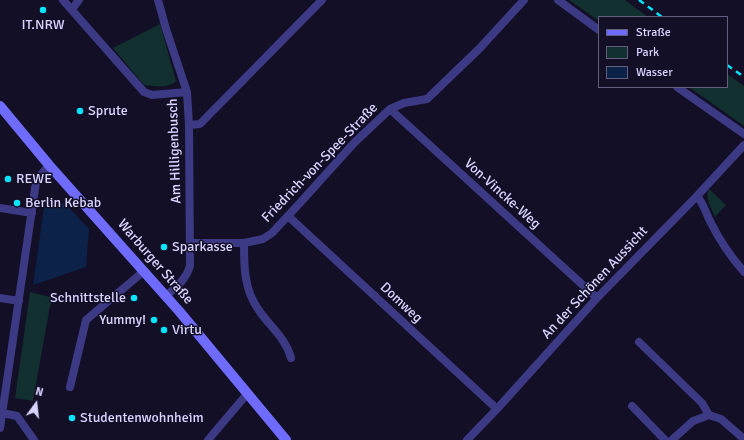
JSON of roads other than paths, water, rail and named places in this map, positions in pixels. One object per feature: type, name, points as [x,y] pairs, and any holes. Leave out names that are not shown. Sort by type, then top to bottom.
[{"type":"main road","name":"Warburger Straße","points":[[0,106],[49,165],[166,296],[286,440]]},
{"type":"street","points":[[63,0],[144,92],[152,95],[187,92]]},
{"type":"street","points":[[72,9],[79,0]]},
{"type":"street","name":"Am Hilligenbusch","points":[[158,0],[187,92],[189,125],[190,266],[188,274],[178,286],[166,296]]},
{"type":"street","points":[[189,125],[200,124],[322,0]]},
{"type":"street","name":"Friedrich-von-Spee-Straße","points":[[190,243],[244,243],[263,239],[272,233],[354,143],[390,109],[404,103],[427,99],[479,49],[524,0]]},
{"type":"street","points":[[558,0],[598,29]]},
{"type":"street","points":[[679,88],[744,134]]},
{"type":"street","name":"Von-Vincke-Weg","points":[[390,109],[597,298]]},
{"type":"street","name":"An der Schönen Aussicht","points":[[467,440],[597,298],[697,196],[744,145]]},
{"type":"street","points":[[0,428],[36,182],[49,165]]},
{"type":"street","points":[[697,196],[702,202],[709,221],[721,243],[744,272]]},
{"type":"street","points":[[0,208],[32,213]]},
{"type":"street","name":"Domweg","points":[[288,216],[497,409]]},
{"type":"street","points":[[244,243],[245,273],[249,291],[257,308],[288,347],[291,358]]},
{"type":"street","points":[[70,387],[86,320],[144,271]]},
{"type":"street","points":[[0,298],[19,301]]},
{"type":"street","points":[[639,342],[702,403],[709,415]]},
{"type":"street","points":[[208,440],[247,394]]},
{"type":"street","points":[[632,406],[664,440]]},
{"type":"street","points":[[2,413],[16,416],[34,440]]},
{"type":"street","points":[[672,440],[693,421],[709,415],[721,419],[744,439]]},
{"type":"water","points":[[65,203],[89,229],[86,267],[33,285],[44,207]]},
{"type":"railway","points":[[639,0],[661,16]]},
{"type":"railway","points":[[728,66],[744,77]]},
{"type":"place","name":"IT.NRW","points":[[43,10]]},
{"type":"place","name":"Sprute","points":[[80,111]]},
{"type":"place","name":"REWE","points":[[8,179]]},
{"type":"place","name":"Berlin Kebab","points":[[17,203]]},
{"type":"place","name":"Sparkasse","points":[[164,247]]},
{"type":"place","name":"Schnittstelle","points":[[134,298]]},
{"type":"place","name":"Yummy!","points":[[154,320]]},
{"type":"place","name":"Virtu","points":[[164,330]]},
{"type":"place","name":"Studentenwohnheim","points":[[72,418]]}]
